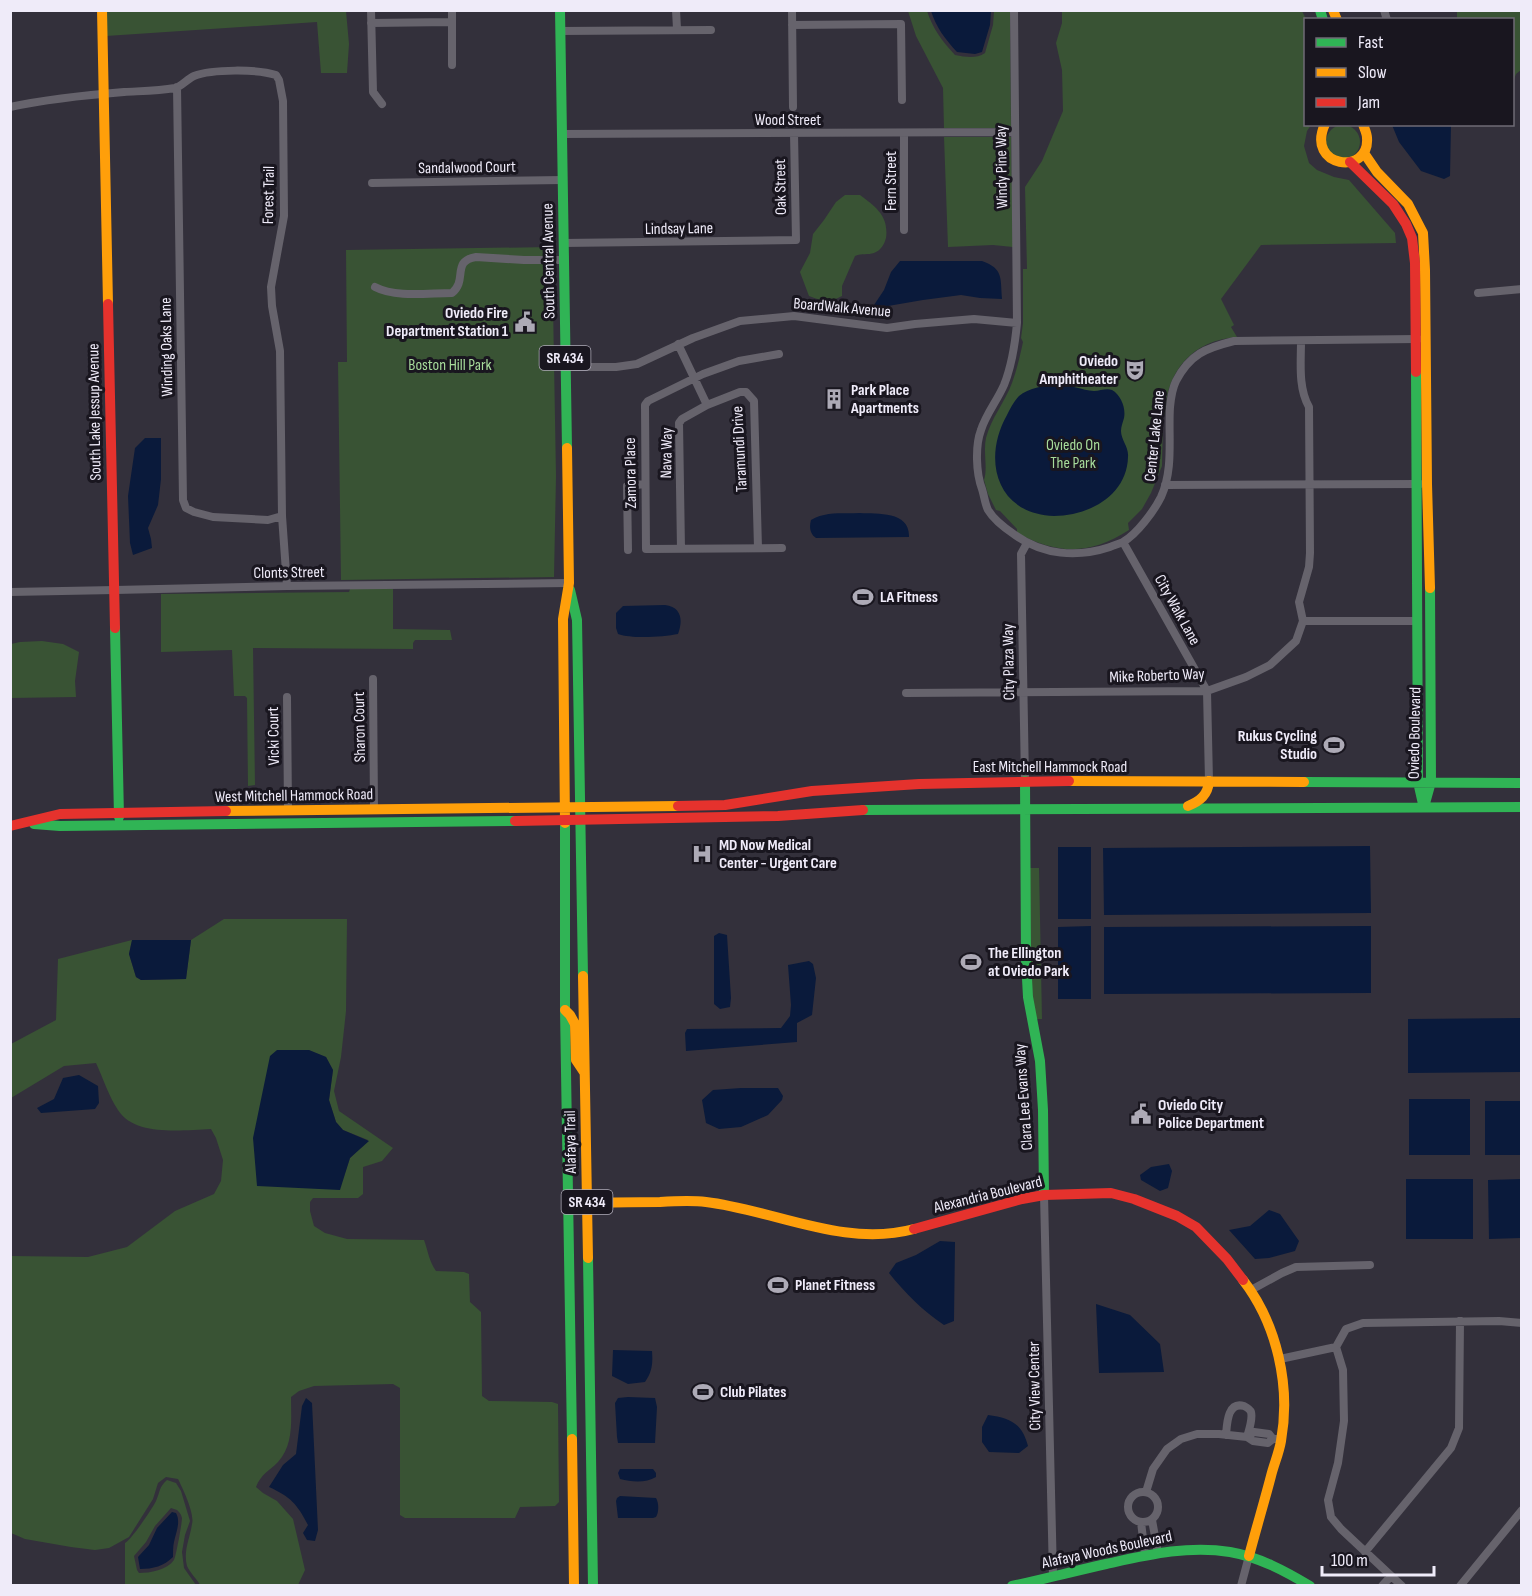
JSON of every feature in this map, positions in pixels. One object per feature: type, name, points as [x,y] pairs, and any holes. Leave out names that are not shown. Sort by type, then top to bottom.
[{"type":"street","name":"South Lake Jessup Avenue","points":[[102,10],[119,825]]},
{"type":"street","points":[[371,10],[373,92],[382,104]]},
{"type":"street","points":[[452,10],[452,65]]},
{"type":"street","name":"South Central Avenue","points":[[560,10],[569,583],[563,619],[565,807]]},
{"type":"street","points":[[676,10],[677,29]]},
{"type":"street","points":[[792,10],[793,108]]},
{"type":"street","name":"Windy Pine Way","points":[[1014,10],[1017,323]]},
{"type":"street","points":[[371,23],[452,22]]},
{"type":"street","points":[[792,25],[901,24],[902,100]]},
{"type":"street","points":[[560,31],[711,30]]},
{"type":"street","name":"Forest Trail","points":[[10,107],[44,100],[177,87],[193,77],[205,74],[266,72],[276,75],[279,80],[283,101],[284,216],[271,287],[280,351],[282,516],[287,586]]},
{"type":"street","name":"Winding Oaks Lane","points":[[177,87],[183,500],[186,508],[213,517],[268,519],[282,516]]},
{"type":"street","points":[[1324,126],[1320,140],[1322,150],[1328,158],[1337,163],[1357,160],[1364,153],[1368,144],[1368,134],[1364,126]]},
{"type":"street","name":"Wood Street","points":[[562,134],[1015,132]]},
{"type":"street","name":"Oak Street","points":[[794,133],[796,240]]},
{"type":"street","name":"Fern Street","points":[[904,133],[904,230]]},
{"type":"street","name":"Oviedo Boulevard","points":[[1364,153],[1377,172],[1408,204],[1423,233],[1425,270],[1420,339]]},
{"type":"street","name":"Oviedo Boulevard","points":[[1350,162],[1381,192],[1404,219],[1412,237],[1415,263],[1420,339],[1422,484],[1418,621],[1418,782],[1424,807]]},
{"type":"street","name":"Sandalwood Court","points":[[372,183],[563,180]]},
{"type":"street","name":"Lindsay Lane","points":[[563,243],[796,240]]},
{"type":"street","points":[[375,286],[393,293],[452,293],[458,288],[462,262],[468,258],[564,260]]},
{"type":"street","points":[[1478,293],[1521,289]]},
{"type":"street","name":"BoardWalk Avenue","points":[[565,367],[616,367],[637,364],[693,338],[740,321],[794,316],[887,328],[974,319],[1017,323]]},
{"type":"street","name":"Center Lake Lane","points":[[1017,323],[1013,358],[1003,387],[980,430],[977,457],[980,483],[989,511],[1004,527],[1042,550],[1063,554],[1101,550],[1124,542],[1152,512],[1165,485],[1169,458],[1169,417],[1172,390],[1185,366],[1202,351],[1234,341],[1420,339]]},
{"type":"street","points":[[1300,341],[1302,388],[1309,406],[1309,567],[1299,602],[1304,621],[1431,621]]},
{"type":"street","points":[[678,345],[707,405]]},
{"type":"street","name":"Zamora Place","points":[[779,354],[739,361],[694,378],[648,401],[645,405],[646,549],[782,548]]},
{"type":"street","name":"Taramundi Drive","points":[[707,405],[740,392],[746,392],[754,401],[758,548]]},
{"type":"street","name":"Nava Way","points":[[681,549],[679,423],[682,418],[707,405]]},
{"type":"street","points":[[628,550],[627,486],[645,484]]},
{"type":"street","points":[[1165,485],[1422,484]]},
{"type":"street","name":"Oviedo Boulevard","points":[[1422,484],[1431,621],[1431,782],[1424,807]]},
{"type":"street","name":"City Walk Lane","points":[[1124,542],[1207,691]]},
{"type":"street","name":"City Plaza Way","points":[[1025,781],[1021,554],[1027,543]]},
{"type":"street","name":"South Central Avenue","points":[[569,583],[577,620],[581,807]]},
{"type":"street","name":"Clonts Street","points":[[10,592],[569,583]]},
{"type":"street","name":"Mike Roberto Way","points":[[906,693],[1207,691],[1246,677],[1270,665],[1296,641],[1304,621]]},
{"type":"street","name":"Sharon Court","points":[[373,679],[379,810]]},
{"type":"street","points":[[1180,808],[1194,804],[1204,797],[1209,787],[1207,691]]},
{"type":"street","name":"Vicki Court","points":[[287,697],[288,811]]},
{"type":"street","name":"East Mitchell Hammock Road","points":[[565,807],[725,805],[819,790],[1025,781],[1521,783]]},
{"type":"street","name":"Clara Lee Evans Way","points":[[1025,781],[1026,960],[1028,997],[1040,1061],[1044,1195]]},
{"type":"street","name":"Alafaya Trail","points":[[565,807],[565,1010],[574,1586]]},
{"type":"street","name":"West Mitchell Hammock Road","points":[[10,826],[60,814],[565,807]]},
{"type":"street","name":"Alafaya Trail","points":[[581,807],[593,1586]]},
{"type":"street","points":[[580,819],[778,816],[860,810],[1521,807]]},
{"type":"street","points":[[353,823],[357,816],[376,814],[379,810]]},
{"type":"street","points":[[234,824],[243,817],[278,815],[288,811]]},
{"type":"street","name":"West Mitchell Hammock Road","points":[[26,824],[60,826],[580,819]]},
{"type":"street","points":[[565,1010],[575,1024],[576,1060],[585,1073]]},
{"type":"street","name":"Alexandria Boulevard","points":[[568,1203],[702,1202],[731,1205],[852,1234],[906,1231],[1044,1195],[1111,1194],[1163,1209],[1196,1227],[1227,1259],[1251,1290],[1267,1320],[1280,1359],[1284,1399],[1277,1439],[1249,1556]]},
{"type":"street","name":"City View Center","points":[[1044,1195],[1053,1576]]},
{"type":"street","points":[[1251,1290],[1296,1267],[1370,1265]]},
{"type":"street","points":[[1365,1552],[1451,1448],[1459,1428],[1460,1321]]},
{"type":"street","points":[[1402,1586],[1331,1518],[1328,1500],[1338,1463],[1344,1421],[1343,1370],[1336,1347],[1346,1329],[1363,1323],[1499,1321],[1521,1323]]},
{"type":"street","points":[[1280,1359],[1336,1347]]},
{"type":"street","points":[[1226,1435],[1229,1413],[1235,1407],[1243,1406],[1251,1412],[1247,1437]]},
{"type":"street","points":[[1146,1492],[1153,1469],[1167,1449],[1181,1439],[1197,1434],[1247,1437],[1254,1432],[1269,1434],[1277,1439]]},
{"type":"street","points":[[1146,1492],[1156,1498],[1159,1510],[1152,1520],[1140,1522],[1131,1516],[1128,1504],[1134,1494],[1146,1492]]},
{"type":"street","points":[[1460,1586],[1521,1510]]},
{"type":"street","points":[[1152,1520],[1158,1553]]},
{"type":"street","points":[[1140,1522],[1145,1555]]},
{"type":"street","name":"Alafaya Woods Boulevard","points":[[1012,1586],[1145,1555],[1198,1549],[1226,1551],[1249,1556],[1280,1569],[1310,1586]]},
{"type":"street","points":[[1241,1586],[1249,1556]]},
{"type":"street","points":[[1382,1586],[1391,1576]]},
{"type":"green space","points":[[106,11],[346,11],[349,44],[347,73],[321,73],[317,22],[106,36]]},
{"type":"green space","points":[[908,11],[927,11],[938,34],[955,55],[971,57],[985,53],[993,25],[994,11],[1010,11],[1011,128],[944,128],[943,88],[916,36]]},
{"type":"green space","name":"Oviedo On The Park","points":[[1062,11],[1302,11],[1306,18],[1304,126],[1310,126],[1304,146],[1309,163],[1317,170],[1349,180],[1395,233],[1396,243],[1261,245],[1221,299],[1234,325],[1231,327],[1237,337],[1221,339],[1195,351],[1185,360],[1170,384],[1163,417],[1162,466],[1142,509],[1128,523],[1129,530],[1101,544],[1074,549],[1046,545],[1017,533],[1017,529],[1000,511],[996,510],[984,480],[986,438],[1012,383],[1023,342],[1021,338],[1023,269],[1027,269],[1025,187],[1042,161],[1063,111],[1062,70],[1056,43],[1062,23]]},
{"type":"green space","points":[[1457,11],[1521,11],[1521,70],[1514,79],[1514,18],[1457,18]]},
{"type":"green space","points":[[1337,126],[1349,126],[1359,136],[1359,148],[1349,158],[1337,158],[1327,148],[1327,136]]},
{"type":"green space","points":[[944,137],[1011,137],[1013,247],[993,245],[948,247]]},
{"type":"green space","points":[[845,195],[860,195],[876,208],[885,224],[886,238],[882,247],[876,252],[855,256],[842,286],[842,296],[829,300],[818,299],[809,296],[800,272],[810,253],[813,234],[836,202]]},
{"type":"green space","name":"Boston Hill Park","points":[[552,247],[556,476],[554,577],[341,580],[338,362],[347,362],[346,250]]},
{"type":"green space","points":[[350,589],[393,589],[393,629],[450,630],[452,640],[415,640],[413,649],[253,648],[255,785],[248,786],[247,698],[234,696],[232,650],[161,652],[161,594],[349,592]]},
{"type":"green space","points":[[42,641],[63,644],[79,652],[75,681],[76,697],[11,698],[11,644]]},
{"type":"green space","points":[[1030,868],[1039,868],[1042,1019],[1036,1019],[1031,981]]},
{"type":"green space","points":[[224,919],[347,919],[346,1011],[341,1057],[334,1091],[339,1111],[393,1148],[382,1161],[363,1167],[363,1194],[358,1198],[313,1198],[310,1202],[310,1211],[314,1226],[325,1233],[347,1239],[424,1240],[436,1271],[469,1274],[470,1302],[481,1312],[482,1396],[489,1401],[558,1404],[559,1502],[555,1506],[520,1507],[515,1518],[405,1518],[400,1515],[400,1388],[393,1384],[314,1386],[299,1391],[291,1397],[291,1423],[287,1447],[278,1462],[263,1476],[256,1487],[277,1501],[293,1519],[305,1570],[298,1585],[200,1585],[187,1566],[186,1550],[192,1514],[178,1479],[166,1477],[158,1483],[153,1499],[129,1537],[109,1548],[95,1550],[71,1547],[25,1539],[11,1533],[11,1256],[88,1257],[127,1247],[175,1211],[214,1194],[221,1181],[223,1160],[211,1129],[160,1130],[126,1119],[112,1099],[96,1063],[64,1066],[11,1098],[11,1044],[56,1020],[58,959],[132,940],[129,954],[136,977],[141,980],[186,979],[191,940]],"holes":[[[277,1050],[308,1050],[326,1057],[333,1070],[329,1100],[336,1122],[343,1130],[368,1140],[350,1158],[339,1190]]]},
{"type":"green space","points":[[167,1480],[176,1483],[181,1491],[190,1521],[182,1552],[184,1568],[196,1585],[125,1585],[125,1543],[137,1530]],"holes":[[[171,1508],[177,1510],[182,1518],[174,1560],[163,1569],[139,1573],[134,1556]]]},
{"type":"water","points":[[931,11],[991,11],[990,25],[982,52],[975,54],[957,52],[941,33]]},
{"type":"water","points":[[1392,126],[1451,126],[1450,176],[1444,179],[1421,171],[1399,142]]},
{"type":"water","points":[[900,261],[982,261],[997,271],[1001,280],[1002,299],[961,295],[888,306],[874,305],[884,290],[891,272]]},
{"type":"water","points":[[1058,384],[1094,391],[1110,389],[1118,395],[1124,410],[1121,431],[1128,457],[1121,483],[1103,501],[1080,512],[1054,516],[1034,513],[1019,506],[1007,495],[999,481],[996,449],[999,432],[1015,400],[1032,389]]},
{"type":"water","points":[[145,438],[161,438],[161,479],[158,505],[148,528],[152,548],[133,555],[130,543],[128,496],[135,448]]},
{"type":"water","points":[[860,513],[884,514],[899,518],[908,529],[909,537],[816,538],[811,532],[811,520],[817,517]]},
{"type":"water","points":[[623,606],[671,606],[680,615],[678,634],[631,637],[618,634],[616,613]]},
{"type":"water","points":[[1370,846],[1371,913],[1104,915],[1103,848]]},
{"type":"water","points":[[1058,847],[1091,847],[1091,919],[1058,919]]},
{"type":"water","points":[[1091,926],[1091,999],[1058,999],[1058,927]]},
{"type":"water","points":[[1371,926],[1371,993],[1104,994],[1104,927]]},
{"type":"water","points":[[719,933],[727,935],[731,998],[730,1007],[720,1009],[714,1004],[714,936]]},
{"type":"water","points":[[132,940],[191,940],[186,979],[141,980],[136,977],[129,954]]},
{"type":"water","points":[[809,961],[813,964],[816,978],[812,1015],[797,1023],[797,1042],[686,1051],[685,1033],[687,1029],[781,1028],[790,1016],[788,965]]},
{"type":"water","points":[[1521,1018],[1521,1072],[1408,1073],[1408,1019]]},
{"type":"water","points":[[277,1050],[309,1050],[326,1057],[333,1070],[329,1100],[336,1122],[343,1130],[369,1141],[350,1158],[340,1190],[257,1186],[253,1138],[270,1056]]},
{"type":"water","points":[[79,1075],[98,1086],[99,1103],[95,1109],[41,1113],[37,1108],[54,1099],[63,1078]]},
{"type":"water","points":[[778,1088],[783,1096],[768,1115],[741,1127],[719,1129],[706,1123],[702,1100],[713,1090]]},
{"type":"water","points":[[1409,1099],[1470,1099],[1470,1155],[1409,1155]]},
{"type":"water","points":[[1485,1101],[1521,1101],[1521,1155],[1485,1155]]},
{"type":"water","points":[[1169,1164],[1172,1171],[1168,1188],[1160,1191],[1141,1180],[1140,1175],[1151,1167]]},
{"type":"water","points":[[1406,1179],[1473,1179],[1473,1239],[1406,1239]]},
{"type":"water","points":[[1521,1179],[1521,1238],[1489,1239],[1488,1180]]},
{"type":"water","points":[[1269,1210],[1280,1214],[1299,1241],[1295,1251],[1255,1259],[1229,1230],[1250,1226]]},
{"type":"water","points":[[940,1241],[955,1242],[954,1321],[944,1325],[901,1288],[889,1273],[896,1263]]},
{"type":"water","points":[[1096,1304],[1130,1315],[1160,1344],[1164,1372],[1099,1373]]},
{"type":"water","points":[[613,1350],[652,1351],[652,1368],[645,1382],[628,1384],[612,1376]]},
{"type":"water","points":[[306,1398],[312,1403],[318,1530],[315,1541],[307,1540],[303,1533],[308,1525],[297,1506],[283,1494],[269,1487],[283,1465],[296,1454],[302,1406]]},
{"type":"water","points":[[618,1398],[655,1398],[657,1407],[655,1443],[618,1443],[615,1403]]},
{"type":"water","points":[[988,1415],[1014,1423],[1019,1427],[1028,1446],[1019,1453],[989,1452],[982,1442],[982,1427]]},
{"type":"water","points":[[620,1469],[653,1469],[656,1477],[643,1481],[620,1479],[618,1473]]},
{"type":"water","points":[[620,1496],[656,1498],[658,1513],[656,1517],[618,1518],[616,1501]]},
{"type":"water","points":[[172,1512],[176,1513],[178,1520],[173,1557],[158,1566],[140,1569],[138,1557],[149,1545],[157,1528]]},
{"type":"traffic: fast","points":[[560,10],[567,448]]},
{"type":"traffic: fast","points":[[1320,10],[1322,18]]},
{"type":"traffic: fast","points":[[1416,372],[1418,782],[1423,804]]},
{"type":"traffic: fast","points":[[1424,807],[1431,782],[1430,588]]},
{"type":"traffic: fast","points":[[570,590],[577,620],[583,976]]},
{"type":"traffic: fast","points":[[115,628],[119,817]]},
{"type":"traffic: fast","points":[[1025,781],[1026,960],[1028,997],[1040,1061],[1044,1195]]},
{"type":"traffic: fast","points":[[1304,782],[1522,783]]},
{"type":"traffic: fast","points":[[863,810],[1522,807]]},
{"type":"traffic: fast","points":[[34,824],[60,826],[515,821]]},
{"type":"traffic: fast","points":[[565,823],[565,1010],[572,1439]]},
{"type":"traffic: fast","points":[[588,1258],[593,1586]]},
{"type":"traffic: fast","points":[[1012,1586],[1137,1557],[1183,1550],[1214,1550],[1251,1557],[1310,1586]]},
{"type":"traffic: slow","points":[[102,10],[108,304]]},
{"type":"traffic: slow","points":[[1333,10],[1336,18]]},
{"type":"traffic: slow","points":[[1324,126],[1321,139],[1324,150],[1330,158],[1340,162],[1350,162],[1359,158],[1365,150],[1367,136],[1364,126]]},
{"type":"traffic: slow","points":[[1364,153],[1377,172],[1408,204],[1423,233],[1430,588]]},
{"type":"traffic: slow","points":[[565,823],[563,619],[569,583],[567,448]]},
{"type":"traffic: slow","points":[[1069,781],[1304,782]]},
{"type":"traffic: slow","points":[[1188,806],[1203,797],[1209,781]]},
{"type":"traffic: slow","points":[[226,811],[678,806]]},
{"type":"traffic: slow","points":[[583,976],[588,1258]]},
{"type":"traffic: slow","points":[[565,1010],[575,1024],[576,1060],[584,1072]]},
{"type":"traffic: slow","points":[[568,1203],[700,1201],[732,1206],[835,1231],[888,1234],[914,1229]]},
{"type":"traffic: slow","points":[[1243,1280],[1255,1297],[1273,1336],[1282,1377],[1284,1399],[1284,1420],[1280,1445],[1249,1556]]},
{"type":"traffic: slow","points":[[572,1439],[574,1586]]},
{"type":"traffic: jam","points":[[1350,162],[1393,204],[1412,238],[1415,263],[1416,372]]},
{"type":"traffic: jam","points":[[108,304],[115,628]]},
{"type":"traffic: jam","points":[[678,806],[725,805],[812,791],[919,784],[1069,781]]},
{"type":"traffic: jam","points":[[515,821],[778,816],[863,810]]},
{"type":"traffic: jam","points":[[10,826],[60,814],[226,811]]},
{"type":"traffic: jam","points":[[914,1229],[1022,1199],[1044,1195],[1111,1193],[1134,1199],[1177,1216],[1196,1227],[1227,1259],[1243,1280]]},
{"type":"place","name":"Oviedo Fire Department Station 1","points":[[525,322]]},
{"type":"place","name":"Oviedo Amphitheater","points":[[1135,370]]},
{"type":"place","name":"Park Place Apartments","points":[[834,399]]},
{"type":"place","name":"LA Fitness","points":[[863,597]]},
{"type":"place","name":"Rukus Cycling Studio","points":[[1334,745]]},
{"type":"place","name":"MD Now Medical Center - Urgent Care","points":[[702,854]]},
{"type":"place","name":"The Ellington at Oviedo Park","points":[[971,962]]},
{"type":"place","name":"Oviedo City Police Department","points":[[1141,1114]]},
{"type":"place","name":"Planet Fitness","points":[[778,1285]]},
{"type":"place","name":"Club Pilates","points":[[703,1392]]}]
